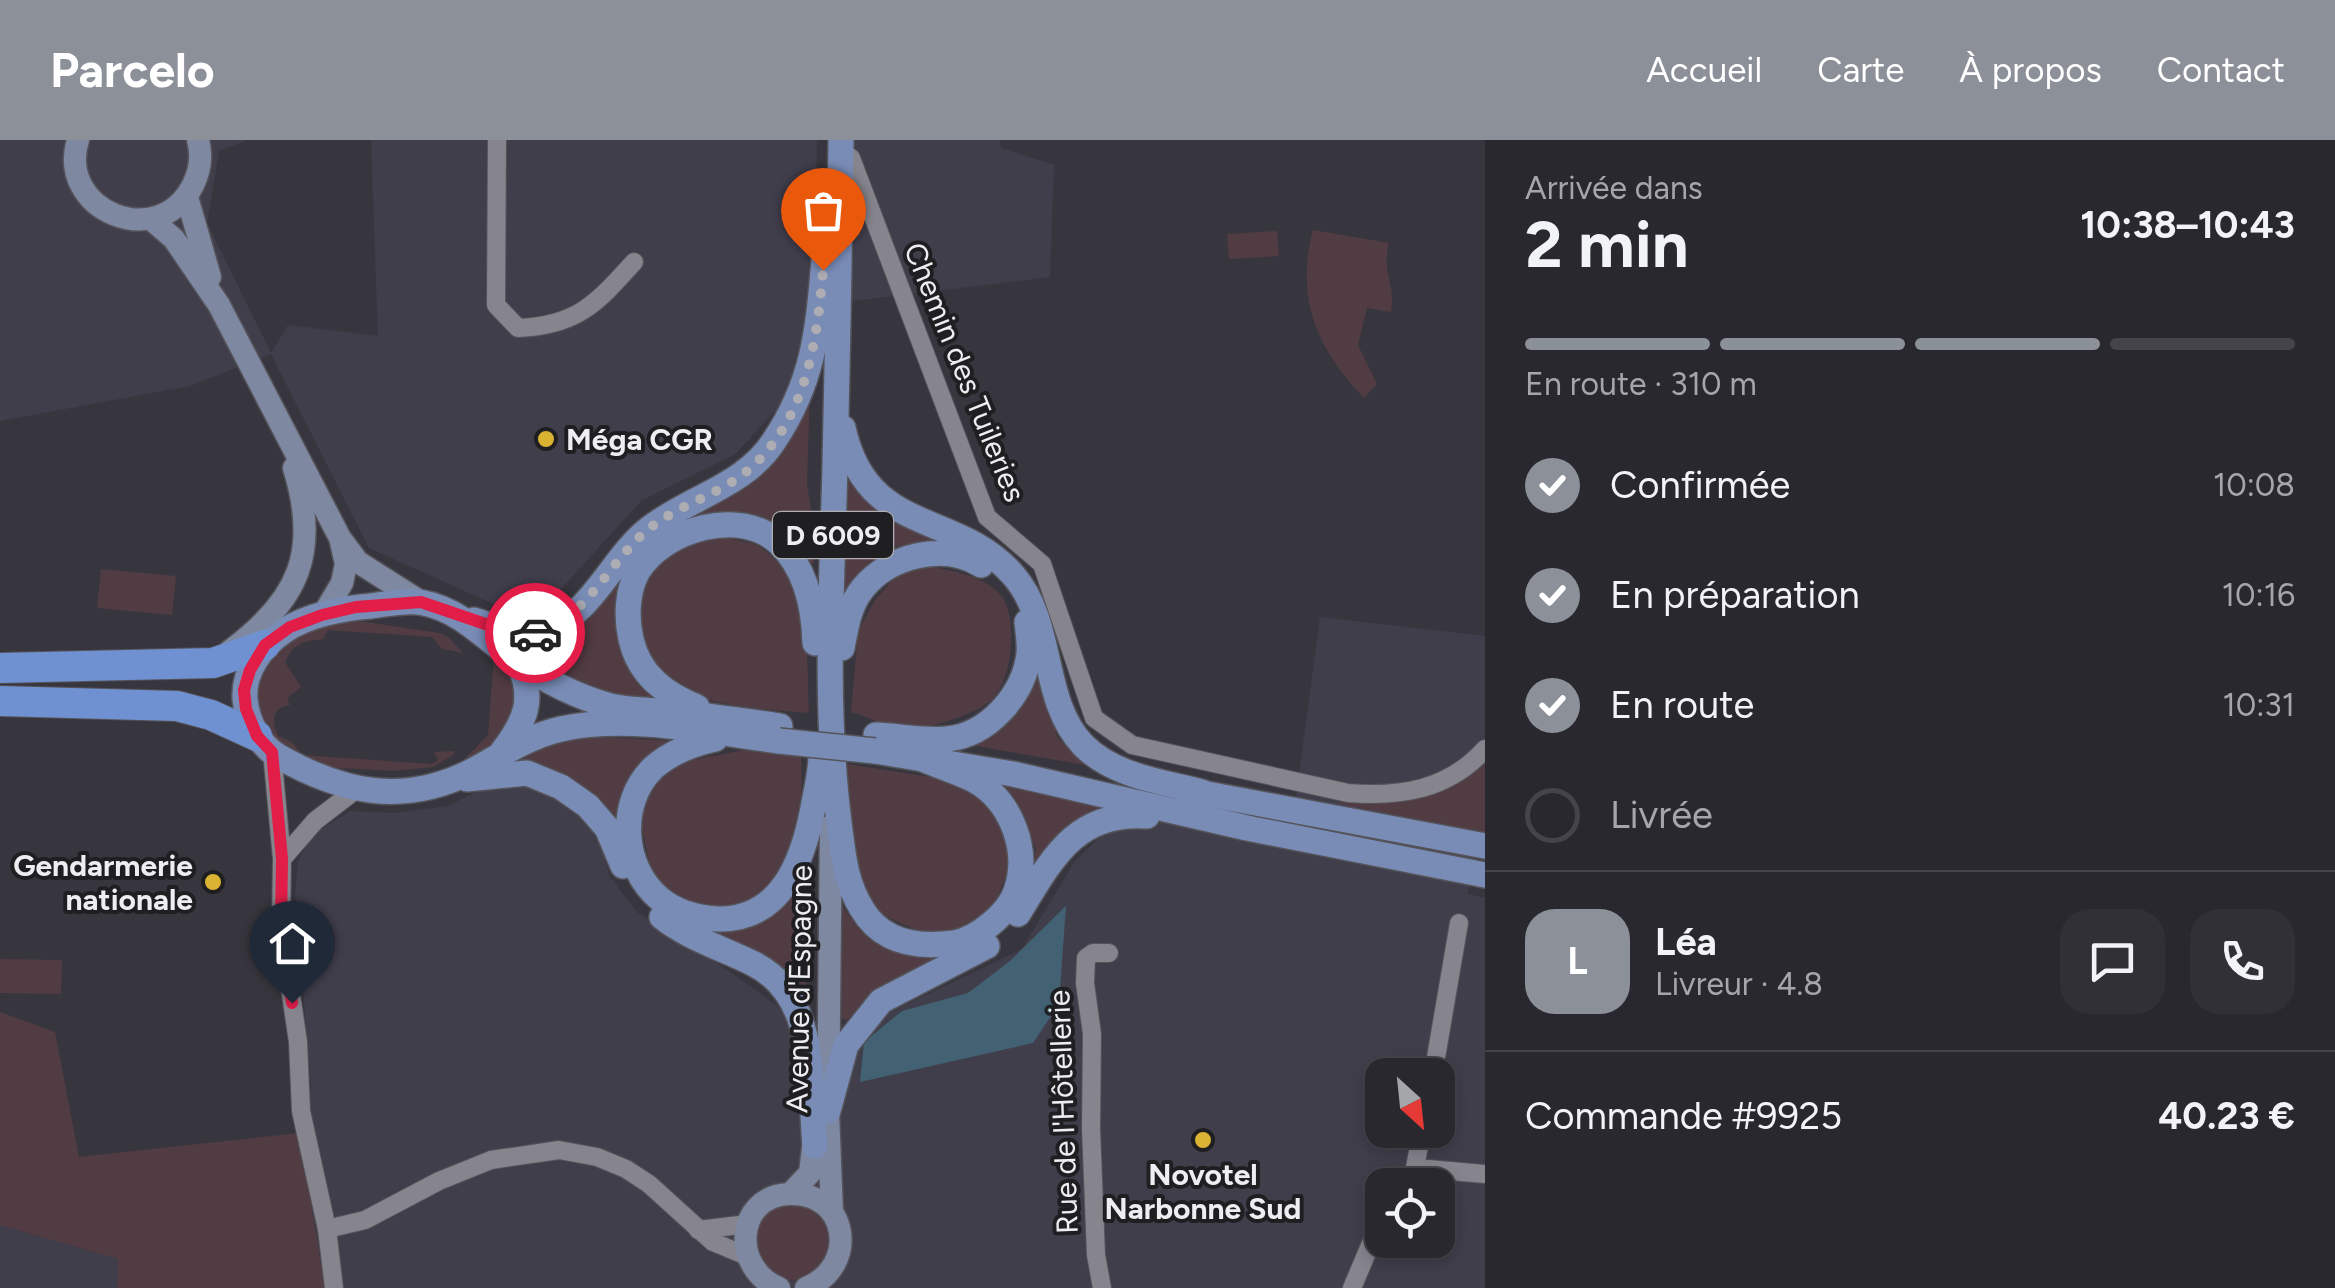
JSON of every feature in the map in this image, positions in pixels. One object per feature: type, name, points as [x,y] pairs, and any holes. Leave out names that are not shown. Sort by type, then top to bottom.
[{"type":"highway","points":[[0,668],[213,663],[265,645]]},
{"type":"highway","points":[[0,701],[176,706],[211,715],[264,744]]},
{"type":"main road","name":"D 6009","points":[[729,726],[674,752],[650,771],[635,795],[628,818],[631,854],[639,873],[660,900],[691,916],[742,916],[774,900],[786,886],[802,853],[827,765],[828,206],[836,143]]},
{"type":"main road","name":"D 6009","points":[[827,718],[838,353],[836,143]]},
{"type":"main road","points":[[460,615],[528,634],[551,628],[571,614],[648,529],[746,472],[772,444],[804,388],[818,334],[828,206]]},
{"type":"main road","name":"D 6009","points":[[838,353],[844,430],[862,478],[888,504],[988,554],[1017,579],[1036,613],[1064,714],[1085,747],[1113,766],[1202,792]]},
{"type":"main road","points":[[729,726],[659,688],[634,649],[628,623],[637,572],[660,547],[689,533],[723,524],[755,528],[780,544],[800,574],[814,612],[815,664],[827,718]]},
{"type":"main road","points":[[827,718],[847,619],[863,588],[889,566],[916,556],[942,553],[972,559],[994,572],[1014,594],[1027,622],[1030,651],[1022,681],[1008,703],[984,726],[949,739],[875,743]]},
{"type":"main road","name":"D 6009","points":[[265,645],[290,627],[322,615],[356,607],[421,602],[460,615],[518,662],[564,689],[610,706],[1202,792],[1485,846]]},
{"type":"main road","points":[[264,744],[246,709],[244,690],[250,670],[265,645]]},
{"type":"main road","points":[[502,752],[524,723],[527,680],[518,662]]},
{"type":"main road","name":"D 6009","points":[[264,744],[306,772],[393,794],[428,790],[502,752],[557,730],[605,722],[729,726]]},
{"type":"main road","name":"D 6009","points":[[875,743],[925,760],[1012,774],[1247,828],[1485,875]]},
{"type":"main road","points":[[827,765],[846,877],[863,911],[879,930],[900,942],[929,946],[966,941],[992,922],[1015,895],[1021,870],[1020,849],[1006,808],[976,782],[925,760]]},
{"type":"main road","points":[[452,780],[527,773],[561,787],[588,806],[607,828],[630,882],[645,902],[668,922],[763,968],[784,986],[806,1037],[815,1146]]},
{"type":"main road","points":[[828,1111],[846,1045],[880,1001],[985,947],[1013,922],[1067,840],[1092,823],[1122,814],[1247,828]]},
{"type":"street","points":[[78,140],[74,152],[77,175],[88,197],[109,214],[128,220],[151,219],[175,208],[186,197],[199,172],[204,142]]},
{"type":"street","points":[[497,140],[496,305],[518,328],[549,327],[596,304],[634,262]]},
{"type":"street","name":"Chemin des Tuileries","points":[[836,143],[851,158],[987,516],[1042,564],[1094,718],[1132,745],[1348,793],[1382,796],[1442,783],[1485,749]]},
{"type":"street","points":[[186,197],[218,305]]},
{"type":"street","points":[[151,219],[174,239],[218,305],[340,538],[358,562],[421,602]]},
{"type":"street","points":[[213,663],[264,626],[299,571],[306,533],[296,474],[283,431]]},
{"type":"street","points":[[322,615],[342,583],[346,564],[340,538]]},
{"type":"street","points":[[264,744],[282,859],[281,926],[298,1042],[301,1112],[326,1228],[334,1288]]},
{"type":"street","name":"Avenue d'Espagne","points":[[814,1286],[839,1258],[840,1230],[832,1212],[828,1111],[827,765]]},
{"type":"street","name":"Avenue d'Espagne","points":[[791,1194],[810,1173],[815,1146],[827,765]]},
{"type":"street","points":[[282,859],[316,821],[358,788]]},
{"type":"street","points":[[1437,1058],[1458,923]]},
{"type":"street","name":"Rue de l'Hôtellerie","points":[[1102,1288],[1096,1254],[1092,1034],[1086,958],[1109,954]]},
{"type":"street","points":[[326,1228],[364,1220],[440,1181],[492,1160],[558,1150],[626,1169],[649,1184],[713,1242],[746,1256],[763,1280],[779,1288]]},
{"type":"street","points":[[1455,1171],[1485,1174]]},
{"type":"street","points":[[746,1256],[748,1224],[769,1200],[791,1194],[819,1201],[832,1212]]},
{"type":"street","points":[[698,1230],[748,1224]]},
{"type":"street","points":[[1352,1288],[1365,1257]]},
{"type":"shaded area","points":[[0,140],[247,140],[219,151],[207,223],[271,353],[288,325],[378,336],[371,140],[817,140],[813,336],[796,389],[734,455],[642,500],[532,621],[369,548],[271,354],[190,386],[0,421]]},
{"type":"shaded area","points":[[847,140],[1000,140],[1001,148],[1054,165],[1050,277],[845,302]]},
{"type":"shaded area","points":[[1313,230],[1389,243],[1391,312],[1367,308],[1358,345],[1377,384],[1364,398],[1334,361],[1314,321],[1307,278]]},
{"type":"shaded area","points":[[1277,231],[1279,256],[1229,259],[1227,234]]},
{"type":"shaded area","points":[[810,387],[807,483],[814,563],[807,564],[788,535],[679,527],[628,592],[620,610],[618,629],[623,649],[658,701],[583,682],[516,642],[716,498]]},
{"type":"shaded area","points":[[842,470],[850,471],[902,523],[940,543],[840,598]]},
{"type":"shaded area","points":[[722,537],[760,547],[789,580],[803,622],[809,713],[752,708],[690,694],[661,676],[655,666],[641,633],[639,612],[651,576],[681,549]]},
{"type":"shaded area","points":[[934,567],[981,580],[1003,598],[1010,620],[1009,661],[996,695],[979,708],[953,719],[913,728],[897,727],[851,712],[858,632],[875,600],[900,572]]},
{"type":"shaded area","points":[[101,569],[176,576],[172,615],[97,608]]},
{"type":"shaded area","points":[[1320,617],[1485,636],[1485,817],[1467,894],[1485,898],[1485,1288],[325,1288],[299,1133],[311,1087],[295,895],[298,861],[313,834],[350,811],[394,813],[448,806],[483,788],[521,784],[555,797],[586,817],[610,877],[637,912],[781,1009],[805,1053],[1022,949],[1075,861],[1142,797],[1292,827]]},
{"type":"shaded area","points":[[352,620],[439,633],[463,653],[442,649],[432,637],[328,630],[323,639],[296,647],[285,662],[301,687],[287,698],[290,705],[276,712],[278,736],[292,742],[302,755],[432,764],[438,760],[434,752],[455,754],[433,767],[395,771],[322,767],[282,748],[258,718],[254,694],[267,658],[309,628]]},
{"type":"shaded area","points":[[1035,647],[1057,737],[1085,765],[964,744]]},
{"type":"shaded area","points":[[494,655],[509,673],[516,690],[516,706],[501,734],[456,768],[488,735]]},
{"type":"shaded area","points":[[565,735],[676,741],[634,775],[624,795],[619,826],[519,764],[520,757]]},
{"type":"shaded area","points":[[750,749],[801,755],[799,826],[789,865],[757,895],[728,907],[699,903],[653,880],[641,824],[654,784],[686,761]]},
{"type":"shaded area","points":[[847,764],[944,779],[979,795],[1002,828],[1011,863],[995,903],[966,928],[927,935],[883,915],[871,900],[851,848]]},
{"type":"shaded area","points":[[1485,765],[1485,832],[1336,803],[1443,791]]},
{"type":"shaded area","points":[[999,785],[1102,807],[1071,825],[1029,880],[1036,849],[1022,813]]},
{"type":"shaded area","points":[[808,871],[806,1006],[776,965],[748,946],[701,929],[747,929],[793,896]]},
{"type":"shaded area","points":[[843,907],[863,932],[884,947],[941,958],[846,1020],[839,1016]]},
{"type":"shaded area","points":[[0,959],[62,960],[61,994],[0,993]]},
{"type":"shaded area","points":[[0,1012],[55,1032],[79,1157],[299,1133],[325,1288],[117,1288],[118,1259],[0,1225]]},
{"type":"shaded area","points":[[793,1202],[821,1213],[832,1241],[821,1269],[793,1280],[765,1269],[754,1241],[765,1213]]},
{"type":"shaded area","points":[[0,1225],[118,1259],[117,1288],[0,1288]]},
{"type":"water","points":[[1066,906],[1059,1004],[1033,1043],[860,1082],[864,1042],[902,1011],[968,993],[1010,961]]},
{"type":"way so far","points":[[535,633],[551,628],[571,614],[648,529],[746,472],[772,444],[804,388],[818,334],[823,270]]},
{"type":"place","name":"Méga CGR","points":[[546,439]]},
{"type":"place","name":"Gendarmerie nationale","points":[[213,882]]},
{"type":"place","name":"Novotel Narbonne Sud","points":[[1203,1140]]},
{"type":"route","points":[[292,1003],[281,926],[282,859],[272,752],[257,736],[246,709],[244,690],[250,670],[265,645],[290,627],[322,615],[356,607],[421,602],[500,629],[535,633]]}]
